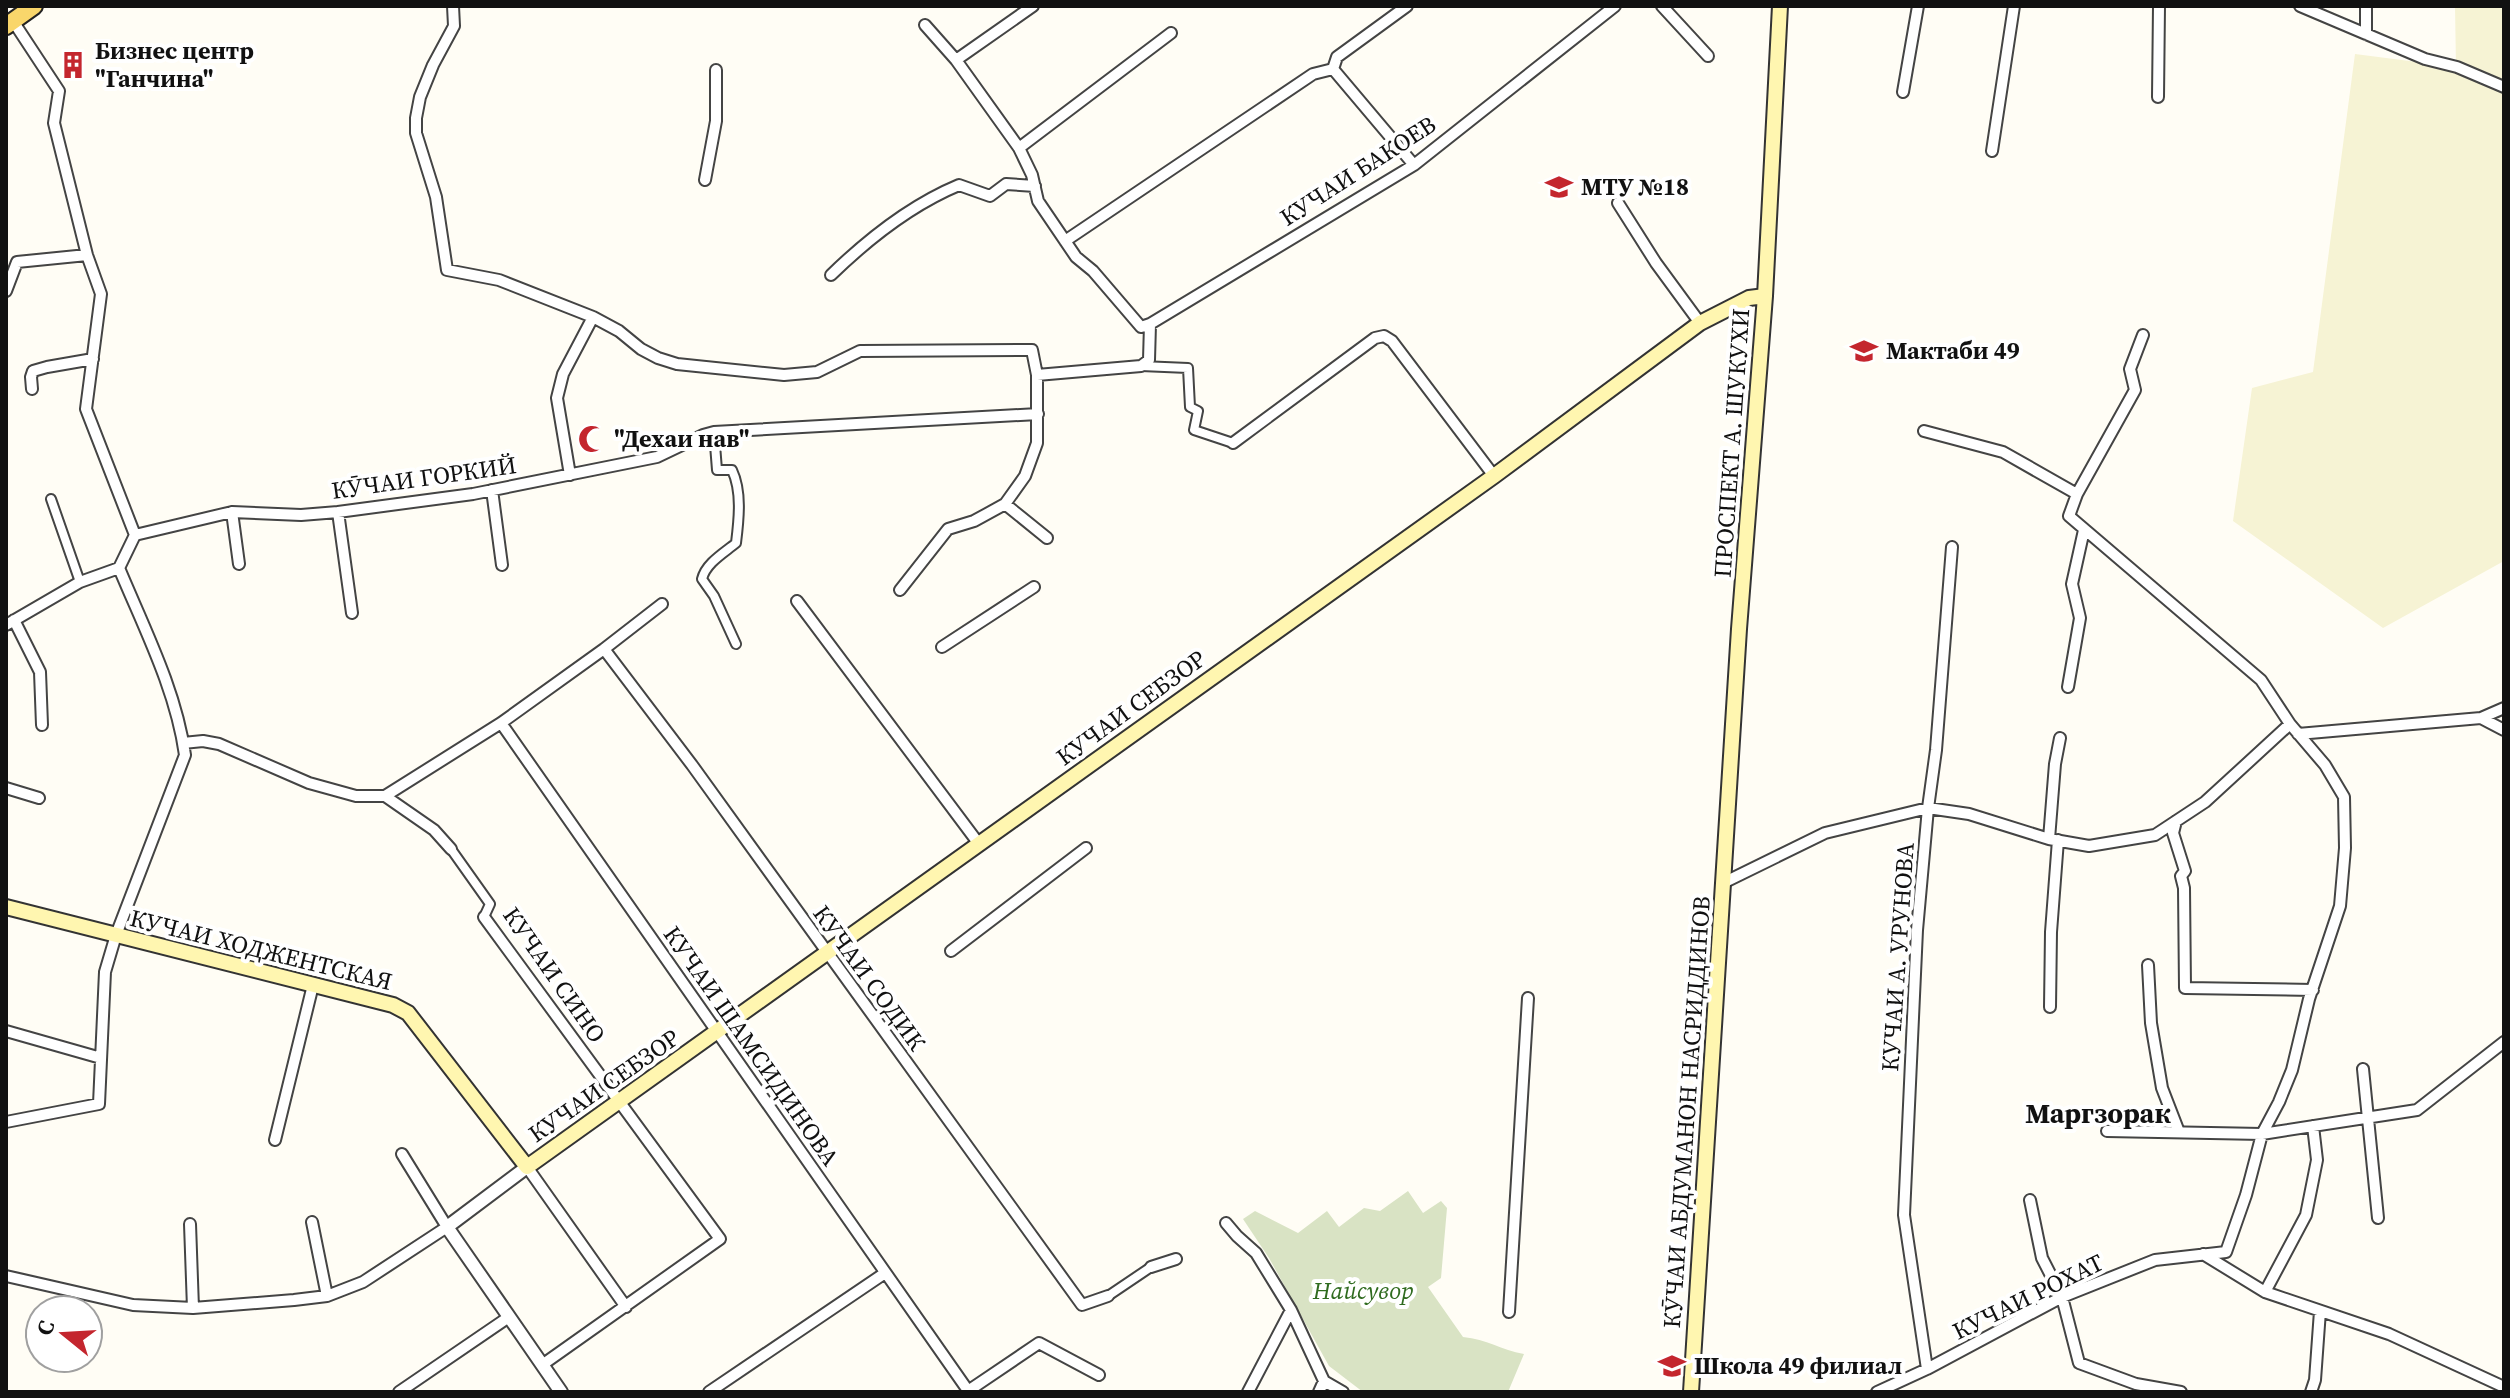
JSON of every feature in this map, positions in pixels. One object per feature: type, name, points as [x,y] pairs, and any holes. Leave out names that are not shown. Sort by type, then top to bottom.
[{"type":"main road","points":[[9,24],[34,6]]},
{"type":"main road","name":"ПРОСПЕКТ А. ШУКУХИ","points":[[1723,883],[1765,296],[1780,6]]},
{"type":"main road","name":"КУЧАИ СЕБЗОР","points":[[527,1167],[1494,476],[1700,323],[1749,298],[1765,296]]},
{"type":"main road","name":"КӮЧАИ АБДУМАНОН НАСРИДДИНОВ","points":[[1691,1392],[1723,883]]},
{"type":"main road","name":"КУЧАИ ХОДЖЕНТСКАЯ","points":[[6,907],[393,1005],[408,1013],[527,1167]]},
{"type":"street","points":[[453,6],[454,26],[433,65],[420,97],[416,118],[416,133],[436,197],[447,270],[499,280],[593,317],[619,331],[641,349],[677,364],[784,375],[817,372],[860,351],[1032,350],[1037,375],[1037,443],[1025,476],[1005,504],[974,521],[948,529],[900,590]]},
{"type":"street","points":[[956,60],[1033,6]]},
{"type":"street","points":[[1333,69],[1337,57],[1407,6]]},
{"type":"street","name":"КУЧАИ БАКОЕВ","points":[[1150,324],[1414,165],[1615,6]]},
{"type":"street","points":[[1662,6],[1708,56]]},
{"type":"street","points":[[1903,92],[1918,6]]},
{"type":"street","points":[[1992,151],[2014,6]]},
{"type":"street","points":[[2158,97],[2159,6]]},
{"type":"street","points":[[2300,6],[2425,59],[2457,67],[2504,87]]},
{"type":"street","points":[[2366,6],[2366,34]]},
{"type":"street","points":[[9,24],[59,91],[54,123],[87,255],[101,294],[86,409],[135,535],[119,568],[80,582],[10,623],[40,672],[42,725]]},
{"type":"street","points":[[925,25],[956,60],[1019,148],[1032,175],[1038,201],[1076,257],[1093,271],[1141,327],[1150,324],[1149,360],[1141,366]]},
{"type":"street","points":[[1019,148],[1171,33]]},
{"type":"street","points":[[1333,69],[1414,165]]},
{"type":"street","points":[[1065,241],[1313,74],[1333,69]]},
{"type":"street","points":[[705,180],[716,121],[716,70]]},
{"type":"street","points":[[831,275],[859,248],[933,196],[959,185],[990,196],[1006,184],[1035,186]]},
{"type":"street","points":[[1618,203],[1656,263],[1700,323]]},
{"type":"street","points":[[6,291],[17,262],[87,255]]},
{"type":"street","points":[[570,475],[557,398],[563,374],[593,317]]},
{"type":"street","points":[[2143,335],[2130,369],[2135,390],[2077,494],[2069,516],[2261,680],[2290,724],[2325,765],[2344,797],[2345,848],[2340,906],[2292,1070],[2262,1134]]},
{"type":"street","points":[[1037,375],[1141,366],[1188,368],[1190,407],[1198,411],[1194,430],[1233,443],[1375,338],[1384,336],[1392,341],[1494,476]]},
{"type":"street","points":[[32,389],[33,371],[93,359]]},
{"type":"street","name":"КӮЧАИ ГОРКИЙ","points":[[135,535],[232,512],[301,515],[338,512],[492,490],[657,457],[714,432],[1038,414]]},
{"type":"street","points":[[1924,431],[2003,452],[2077,494]]},
{"type":"street","points":[[714,432],[717,470],[732,470],[737,481],[739,522],[736,543],[709,565],[702,579],[714,596],[736,644]]},
{"type":"street","points":[[492,490],[502,565]]},
{"type":"street","points":[[51,499],[80,582]]},
{"type":"street","points":[[1005,504],[1047,538]]},
{"type":"street","points":[[232,512],[239,564]]},
{"type":"street","points":[[338,512],[352,613]]},
{"type":"street","points":[[2068,687],[2080,618],[2072,584],[2084,530]]},
{"type":"street","name":"КУЧАИ А. УРУНОВА","points":[[1927,1369],[1904,1215],[1917,930],[1936,750],[1952,547]]},
{"type":"street","points":[[6,1122],[99,1104],[105,972],[116,935],[185,755],[181,726],[159,663],[119,568]]},
{"type":"street","points":[[942,647],[1034,587]]},
{"type":"street","points":[[797,601],[979,844]]},
{"type":"street","points":[[183,743],[203,741],[219,744],[309,783],[356,796],[385,796],[501,723],[662,604]]},
{"type":"street","name":"КУЧАИ СОДИК","points":[[604,649],[692,765],[1082,1305],[1108,1296],[1151,1267],[1176,1259]]},
{"type":"street","points":[[2298,734],[2481,718],[2504,708]]},
{"type":"street","points":[[2481,718],[2504,730]]},
{"type":"street","name":"КУЧАИ ШАМСИДИНОВА","points":[[501,723],[968,1392]]},
{"type":"street","points":[[1723,883],[1825,833],[1928,808],[1969,814],[2053,840],[2089,846],[2155,835],[2205,802],[2290,724]]},
{"type":"street","points":[[2050,1007],[2055,764],[2060,738]]},
{"type":"street","points":[[6,788],[39,798]]},
{"type":"street","points":[[385,796],[434,830],[451,849]]},
{"type":"street","points":[[2176,821],[2173,833],[2185,871],[2181,876],[2184,888],[2185,988],[2313,990]]},
{"type":"street","points":[[951,951],[1086,848]]},
{"type":"street","name":"КУЧАИ СИНО","points":[[451,849],[490,904],[484,917],[720,1239],[626,1307]]},
{"type":"street","points":[[2148,965],[2151,1023],[2162,1088],[2179,1132]]},
{"type":"street","points":[[275,1140],[313,985]]},
{"type":"street","points":[[1509,1312],[1528,998]]},
{"type":"street","points":[[6,1031],[101,1058]]},
{"type":"street","points":[[2107,1131],[2262,1134],[2417,1110],[2504,1042]]},
{"type":"street","points":[[2363,1069],[2378,1218]]},
{"type":"street","points":[[2265,1292],[2306,1215],[2317,1160],[2313,1126]]},
{"type":"street","name":"КУЧАИ РОХАТ","points":[[1877,1392],[2062,1297],[2155,1260],[2226,1252],[2246,1195],[2262,1134]]},
{"type":"street","points":[[402,1154],[447,1227],[561,1392]]},
{"type":"street","points":[[6,1276],[133,1305],[193,1308],[327,1296],[363,1282],[447,1227],[527,1167],[626,1307],[542,1365]]},
{"type":"street","points":[[2030,1200],[2042,1258],[2062,1297],[2079,1363],[2136,1384],[2181,1392]]},
{"type":"street","points":[[312,1222],[327,1296]]},
{"type":"street","points":[[1226,1223],[1256,1253],[1291,1310],[1324,1381],[1343,1392]]},
{"type":"street","points":[[190,1224],[193,1308]]},
{"type":"street","points":[[2202,1254],[2265,1292],[2389,1334],[2504,1387]]},
{"type":"street","points":[[709,1392],[885,1273]]},
{"type":"street","points":[[1248,1392],[1291,1310]]},
{"type":"street","points":[[2311,1392],[2315,1380],[2320,1311]]},
{"type":"street","points":[[406,1390],[509,1317]]},
{"type":"street","points":[[968,1392],[1039,1343],[1099,1375]]},
{"type":"street","points":[[1319,1392],[1324,1381]]},
{"type":"shaded area","points":[[2455,6],[2504,6],[2504,561],[2383,628],[2233,521],[2252,388],[2313,372],[2355,54],[2456,67]]},
{"type":"green space","name":"Найсувор","points":[[1408,1191],[1423,1213],[1441,1201],[1447,1208],[1441,1278],[1428,1287],[1463,1337],[1524,1354],[1508,1392],[1363,1392],[1329,1366],[1269,1258],[1243,1219],[1255,1211],[1298,1233],[1327,1211],[1339,1227],[1364,1208],[1380,1211]]},
{"type":"place","name":"Бизнес центр \"Ганчина\"","points":[[73,65]]},
{"type":"place","name":"МТУ №18","points":[[1559,187]]},
{"type":"place","name":"Мактаби 49","points":[[1864,351]]},
{"type":"place","name":"\"Дехаи нав\"","points":[[592,439]]},
{"type":"place","name":"Школа 49 филиал","points":[[1672,1366]]},
{"type":"district","name":"Маргзорак","points":[[2098,1113]]}]
